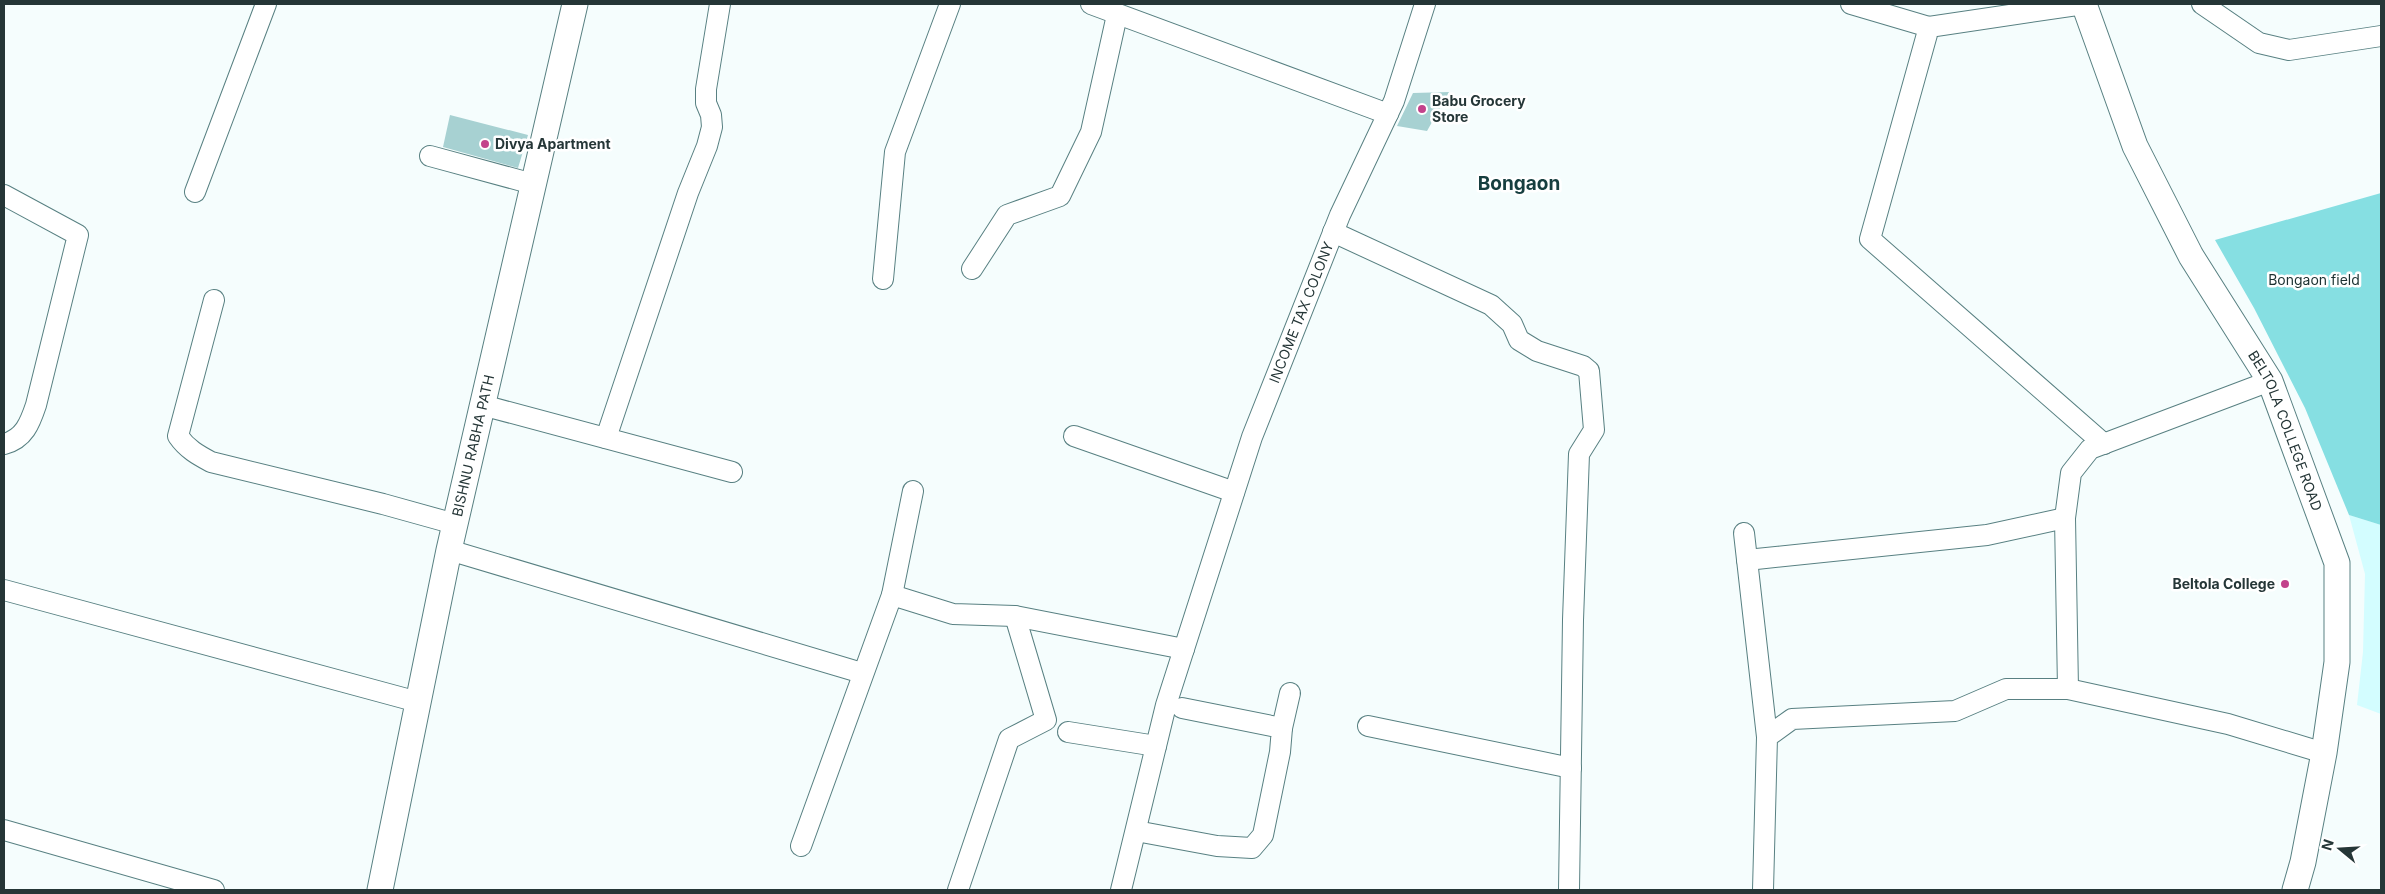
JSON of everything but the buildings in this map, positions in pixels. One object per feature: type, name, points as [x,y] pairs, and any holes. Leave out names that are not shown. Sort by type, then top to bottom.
[{"type":"street","points":[[195,192],[266,4]]},
{"type":"street","name":"BISHNU RABHA PATH","points":[[380,890],[449,550],[575,4]]},
{"type":"street","points":[[606,438],[712,127],[711,115],[706,103],[706,89],[720,4]]},
{"type":"street","points":[[882,279],[896,152],[950,4]]},
{"type":"street","points":[[1091,4],[1388,114]]},
{"type":"street","name":"INCOME TAX COLONY","points":[[1121,890],[1166,705],[1252,437],[1333,232],[1388,114],[1425,4]]},
{"type":"street","points":[[1851,4],[1929,27],[2084,4]]},
{"type":"street","name":"BELTOLA COLLEGE ROAD","points":[[2084,4],[2134,146],[2191,256],[2270,381],[2337,563],[2337,662],[2324,753],[2303,862],[2295,890]]},
{"type":"street","points":[[2213,7],[2259,43],[2289,50],[2381,36]]},
{"type":"street","points":[[972,269],[1007,215],[1060,196],[1091,132],[1117,15]]},
{"type":"street","points":[[1929,27],[1870,239],[2104,444]]},
{"type":"street","points":[[430,156],[533,184]]},
{"type":"street","points":[[4,195],[78,235],[34,412],[28,426],[14,441],[4,444]]},
{"type":"street","points":[[1333,232],[1491,304],[1512,324],[1519,340],[1538,351],[1583,366],[1589,371],[1594,430],[1580,454],[1573,620],[1569,890]]},
{"type":"street","points":[[214,300],[178,436],[184,444],[195,454],[211,462],[383,504],[455,524]]},
{"type":"street","points":[[2068,689],[2065,518],[2071,473],[2090,449],[2270,381]]},
{"type":"street","points":[[482,405],[732,472]]},
{"type":"street","points":[[1074,436],[1234,492]]},
{"type":"street","points":[[801,846],[862,673],[892,596],[913,491]]},
{"type":"street","points":[[1747,560],[1987,535],[2065,518]]},
{"type":"street","points":[[1744,532],[1767,737],[1763,890]]},
{"type":"street","points":[[449,550],[862,673]]},
{"type":"street","points":[[4,590],[418,702]]},
{"type":"street","points":[[892,596],[953,614],[1015,616],[1184,649]]},
{"type":"street","points":[[958,890],[1010,739],[1046,720],[1015,616]]},
{"type":"street","points":[[1767,737],[1792,719],[1956,711],[2006,689],[2068,689],[2228,724],[2324,753]]},
{"type":"street","points":[[1136,831],[1217,846],[1252,848],[1263,835],[1290,693]]},
{"type":"street","points":[[1182,708],[1282,728]]},
{"type":"street","points":[[1368,726],[1571,768]]},
{"type":"street","points":[[1068,732],[1156,746]]},
{"type":"street","points":[[4,830],[214,890]]},
{"type":"shaded area","points":[[2349,515],[2381,525],[2381,714],[2357,705],[2363,652],[2365,574]]},
{"type":"green space","name":"Bongaon field","points":[[2381,193],[2381,525],[2349,515],[2305,408],[2254,308],[2215,240]]},
{"type":"place","name":"Babu Grocery Store","points":[[1422,109]]},
{"type":"place","name":"Divya Apartment","points":[[485,144]]},
{"type":"place","name":"Beltola College","points":[[2285,584]]},
{"type":"district","name":"Bongaon","points":[[1519,183]]}]
